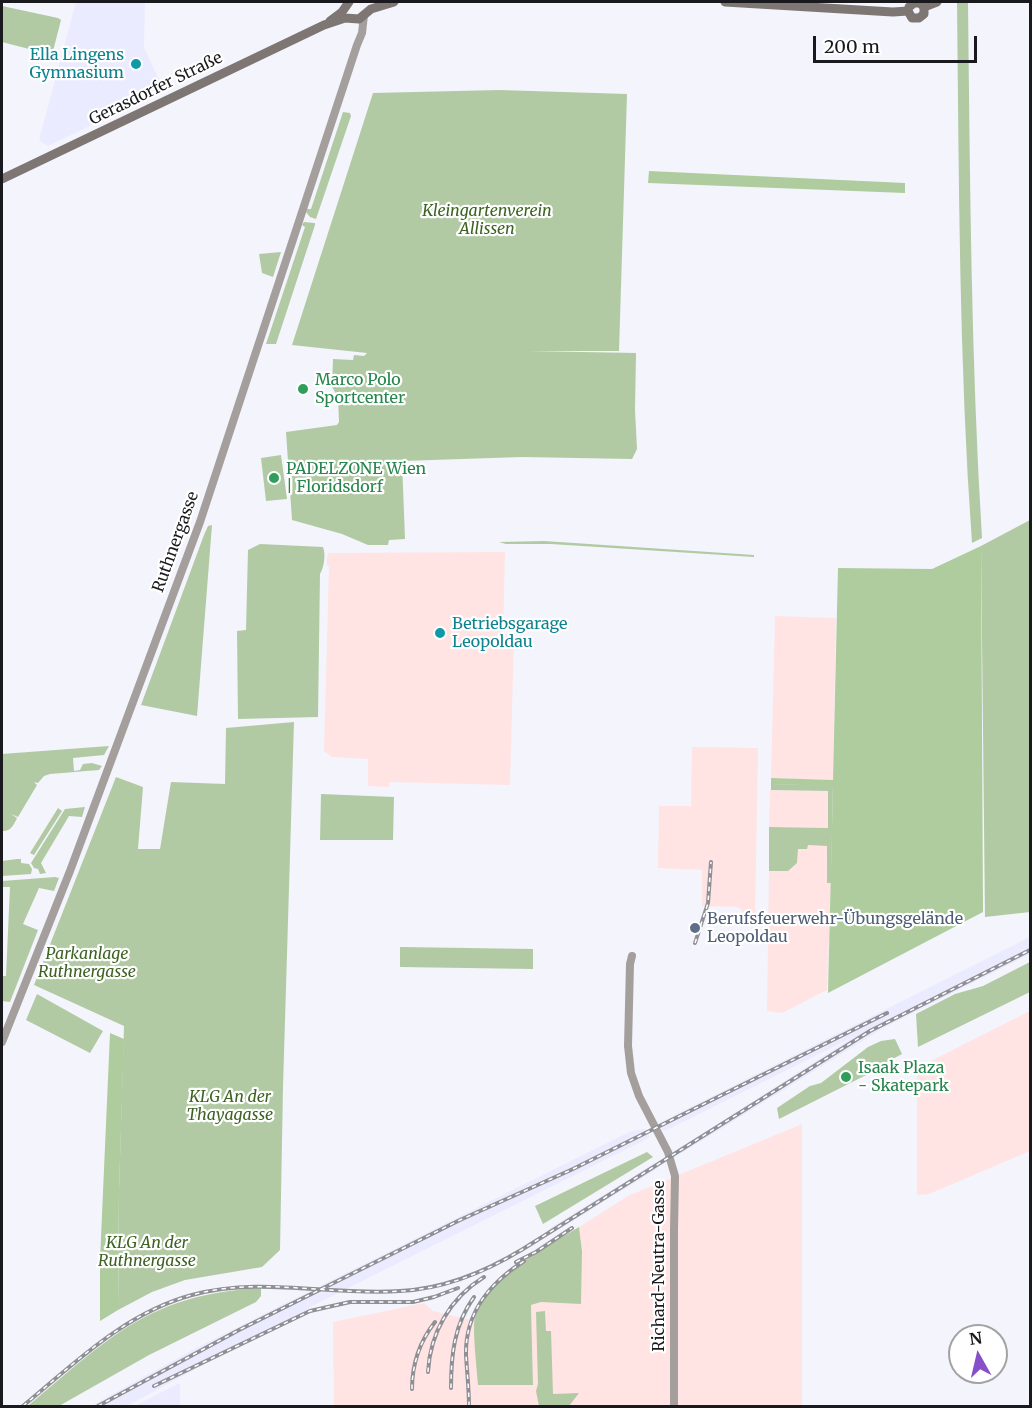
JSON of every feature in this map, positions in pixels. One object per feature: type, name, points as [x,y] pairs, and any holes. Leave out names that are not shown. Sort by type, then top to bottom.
[{"type":"main road","name":"Gerasdorfer Straße","points":[[324,25],[359,19],[364,9],[381,2]]},
{"type":"main road","name":"Gerasdorfer Straße","points":[[364,9],[394,2]]},
{"type":"main road","points":[[725,2],[909,11],[912,18],[919,18],[924,14],[924,7],[937,2]]},
{"type":"main road","name":"Gerasdorfer Straße","points":[[347,4],[346,13],[352,19]]},
{"type":"main road","name":"Gerasdorfer Straße","points":[[2,179],[324,25],[342,12],[347,4]]},
{"type":"street","name":"Ruthnergasse","points":[[2,1042],[70,871],[200,522],[362,33],[364,9]]},
{"type":"street","name":"Ruthnergasse","points":[[352,19],[357,28],[357,45]]},
{"type":"street","name":"Richard-Neutra-Gasse","points":[[632,956],[628,1047],[631,1073],[639,1096],[668,1152],[675,1176],[674,1407]]},
{"type":"shaded area","points":[[76,2],[145,2],[144,48],[164,90],[48,146],[39,140]]},
{"type":"shaded area","points":[[505,552],[503,634],[514,635],[510,785],[389,782],[389,787],[368,786],[368,759],[332,757],[324,751],[329,566],[327,556],[329,553]]},
{"type":"shaded area","points":[[775,616],[836,618],[833,780],[771,778]]},
{"type":"shaded area","points":[[692,747],[758,748],[755,920],[743,920],[742,910],[737,907],[702,906],[702,870],[658,868],[659,806],[691,806]]},
{"type":"shaded area","points":[[770,790],[828,791],[828,828],[769,827]]},
{"type":"shaded area","points":[[808,845],[828,846],[827,883],[831,883],[827,990],[782,1013],[767,1011],[769,871],[788,871],[797,849]]},
{"type":"shaded area","points":[[1030,937],[1030,954],[885,1027],[685,1151],[681,1153],[678,1149],[855,1036],[663,1131],[659,1123]]},
{"type":"shaded area","points":[[1030,1011],[1030,1151],[929,1194],[917,1195],[917,1071],[919,1067]]},
{"type":"shaded area","points":[[802,1124],[802,1406],[334,1406],[333,1322],[424,1303],[433,1311],[475,1321],[478,1385],[533,1384],[531,1305],[556,1302],[582,1251],[579,1227],[628,1196]]},
{"type":"shaded area","points":[[646,1129],[650,1137],[643,1141],[310,1307],[298,1318],[214,1359],[127,1406],[91,1406],[198,1347],[631,1131]]},
{"type":"shaded area","points":[[655,1163],[658,1168],[655,1170],[550,1235],[547,1231],[552,1227]]},
{"type":"shaded area","points":[[180,1383],[180,1406],[135,1406],[154,1396]]},
{"type":"green space","points":[[957,2],[968,2],[973,337],[982,538],[972,543],[962,340]]},
{"type":"green space","points":[[2,6],[61,20],[52,55],[2,42]]},
{"type":"green space","name":"Kleingartenverein Allissen","points":[[499,90],[627,94],[619,351],[529,351],[636,353],[637,449],[632,459],[522,457],[402,461],[405,539],[389,540],[388,545],[368,545],[342,534],[292,520],[286,432],[337,425],[339,422],[338,397],[332,387],[333,359],[353,360],[354,355],[364,356],[367,353],[292,345],[373,93]]},
{"type":"green space","points":[[343,112],[350,113],[351,116],[316,219],[310,217],[306,212],[307,209],[311,209]]},
{"type":"green space","points":[[649,171],[905,183],[905,193],[648,183]]},
{"type":"green space","points":[[304,222],[315,223],[315,225],[276,344],[266,344],[305,227],[302,225]]},
{"type":"green space","points":[[281,252],[273,277],[262,273],[259,254]]},
{"type":"green space","name":"PADELZONE Wien | Floridsdorf","points":[[281,455],[287,499],[266,501],[261,458]]},
{"type":"green space","points":[[1030,520],[1030,912],[985,917],[981,546]]},
{"type":"green space","points":[[212,525],[197,716],[141,705],[204,535],[208,526]]},
{"type":"green space","points":[[544,541],[754,555],[754,557],[499,542]]},
{"type":"green space","points":[[260,544],[323,547],[324,561],[320,574],[318,717],[238,719],[237,631],[246,630],[248,550]]},
{"type":"green space","points":[[981,546],[983,912],[828,993],[833,786],[771,784],[771,778],[833,780],[838,568],[932,569]]},
{"type":"green space","points":[[294,722],[280,1250],[262,1267],[185,1280],[152,1292],[118,1310],[124,1026],[34,985],[116,777],[143,787],[138,849],[160,849],[171,782],[225,784],[226,728]]},
{"type":"green space","points":[[109,746],[104,755],[73,758],[74,771],[80,770],[83,764],[92,763],[102,766],[99,770],[50,774],[44,776],[38,783],[34,782],[37,785],[18,817],[11,814],[17,818],[13,825],[2,831],[2,754]]},
{"type":"green space","points":[[771,784],[833,785],[831,883],[827,883],[827,846],[808,845],[807,849],[798,849],[797,863],[788,871],[769,871],[769,827],[828,828],[828,791],[771,790]]},
{"type":"green space","points":[[321,794],[394,797],[393,840],[320,840]]},
{"type":"green space","points":[[85,807],[82,817],[69,816],[41,863],[46,873],[40,874],[31,863],[65,809]]},
{"type":"green space","points":[[58,808],[62,811],[34,855],[30,853]]},
{"type":"green space","points":[[21,859],[21,863],[29,864],[32,869],[31,874],[2,876],[2,861]]},
{"type":"green space","points":[[59,878],[54,891],[39,888],[23,924],[38,930],[10,1002],[2,1001],[2,976],[6,976],[10,887],[2,887],[2,881]]},
{"type":"green space","points":[[400,947],[533,949],[533,969],[400,967]]},
{"type":"green space","points":[[1030,962],[1030,992],[918,1047],[916,1014],[955,994],[983,986]]},
{"type":"green space","points":[[37,994],[103,1031],[90,1053],[26,1020]]},
{"type":"green space","points":[[110,1033],[124,1039],[118,1310],[100,1321],[100,1260]]},
{"type":"green space","name":"Isaak Plaza - Skatepark","points":[[895,1039],[902,1054],[885,1063],[884,1066],[779,1119],[777,1108],[810,1086],[821,1083],[868,1047],[881,1041]]},
{"type":"green space","points":[[647,1152],[653,1157],[543,1224],[535,1206]]},
{"type":"green space","points":[[579,1227],[582,1251],[581,1304],[541,1302],[531,1305],[533,1385],[478,1385],[474,1322],[481,1302],[504,1276],[519,1264]]},
{"type":"green space","points":[[261,1288],[261,1296],[256,1302],[149,1355],[59,1406],[29,1405],[84,1359],[134,1323],[189,1299],[222,1292]]},
{"type":"green space","points":[[545,1311],[546,1331],[551,1331],[553,1394],[579,1393],[569,1406],[539,1406],[536,1391],[538,1384],[536,1312]]},
{"type":"railway","points":[[695,943],[708,903],[711,862]]},
{"type":"railway","points":[[23,1406],[102,1341],[123,1327],[168,1303],[192,1295],[244,1287],[374,1292],[417,1290],[449,1283],[479,1272],[523,1249],[870,1031],[1030,950]]},
{"type":"railway","points":[[98,1406],[239,1330],[460,1220],[573,1169],[887,1013]]},
{"type":"railway","points":[[516,1262],[536,1252],[572,1228]]},
{"type":"railway","points":[[469,1406],[466,1355],[470,1325],[475,1312],[490,1289],[524,1261]]},
{"type":"railway","points":[[428,1372],[433,1344],[444,1318],[461,1295],[484,1277]]},
{"type":"railway","points":[[154,1386],[310,1311],[350,1302],[413,1302],[458,1288]]},
{"type":"railway","points":[[451,1388],[452,1364],[458,1329],[474,1297]]},
{"type":"railway","points":[[412,1389],[413,1371],[418,1354],[435,1322]]},
{"type":"place","name":"Ella Lingens Gymnasium","points":[[136,64]]},
{"type":"place","name":"Marco Polo Sportcenter","points":[[303,389]]},
{"type":"place","name":"PADELZONE Wien | Floridsdorf","points":[[274,478]]},
{"type":"place","name":"Betriebsgarage Leopoldau","points":[[440,633]]},
{"type":"place","name":"Berufsfeuerwehr-Übungsgelände Leopoldau","points":[[695,928]]},
{"type":"place","name":"Isaak Plaza - Skatepark","points":[[846,1077]]},
{"type":"park label","name":"Parkanlage Ruthnergasse","points":[[87,963]]},
{"type":"park label","name":"KLG An der Thayagasse","points":[[230,1106]]},
{"type":"park label","name":"KLG An der Ruthnergasse","points":[[147,1252]]}]
